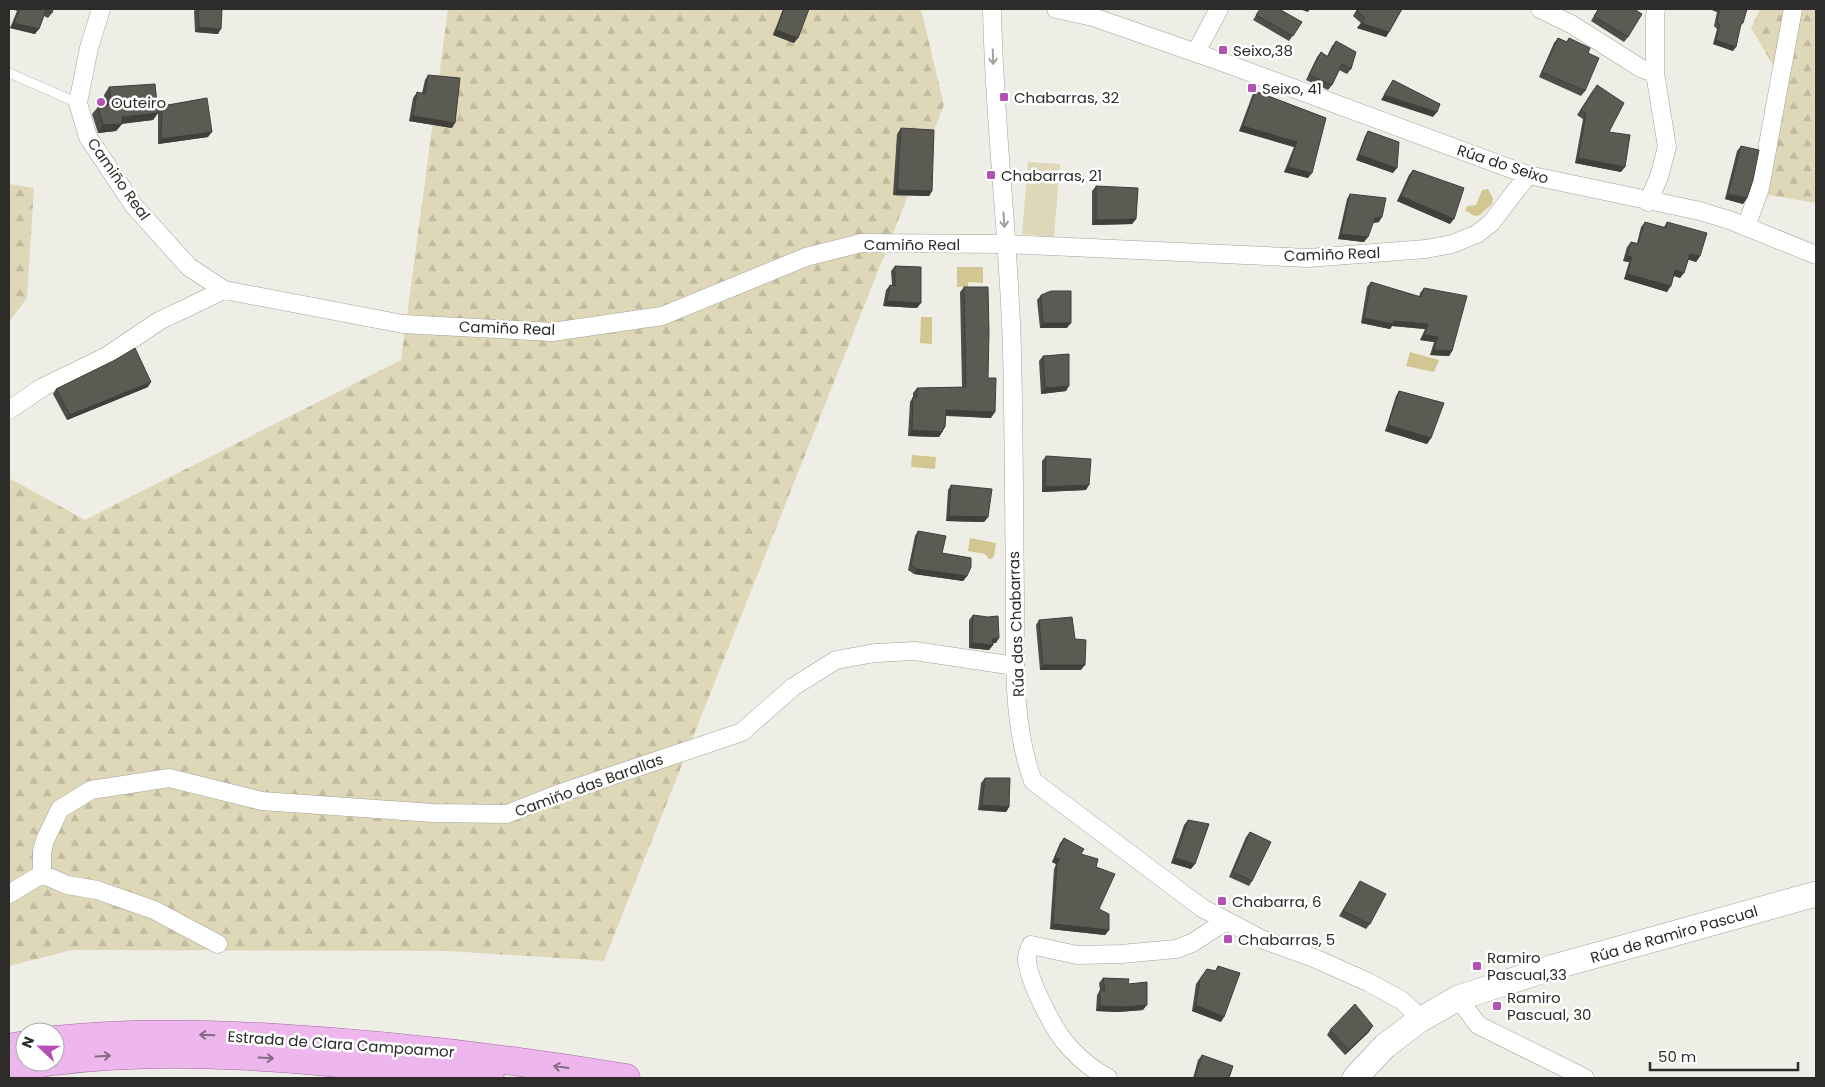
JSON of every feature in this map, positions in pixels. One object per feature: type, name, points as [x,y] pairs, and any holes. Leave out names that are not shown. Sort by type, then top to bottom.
[{"type":"main road","name":"Estrada de Clara Campoamor","points":[[65,1039],[132,1034],[206,1034],[329,1041],[449,1052],[626,1078]]},
{"type":"main road","name":"Estrada de Clara Campoamor","points":[[65,1060],[131,1054],[245,1057],[326,1062],[490,1078]]},
{"type":"street","name":"Camiño Real","points":[[101,9],[89,48],[78,103],[88,137],[134,206],[189,266],[224,290],[403,324],[552,332],[662,316],[806,257],[861,244],[1006,244],[1308,258],[1426,249],[1452,244],[1477,234],[1491,223],[1528,175]]},
{"type":"street","name":"Rúa das Chabarras","points":[[992,9],[993,62],[1012,350],[1016,666],[1022,741],[1026,762],[1033,781],[1202,908],[1261,940],[1314,958],[1368,982],[1401,1000],[1418,1020]]},
{"type":"street","name":"Rúa do Seixo","points":[[1056,9],[1093,17],[1196,52],[1528,175],[1700,212],[1746,227],[1816,255]]},
{"type":"street","points":[[1196,52],[1219,9]]},
{"type":"street","points":[[1540,9],[1571,24],[1642,69],[1655,73]]},
{"type":"street","points":[[1746,227],[1760,188],[1792,9]]},
{"type":"street","points":[[1648,202],[1659,177],[1667,147],[1655,73],[1653,11]]},
{"type":"street","points":[[9,410],[43,386],[107,356],[159,321],[224,290]]},
{"type":"street","name":"Camiño das Barallas","points":[[42,874],[42,852],[45,840],[60,809],[91,790],[169,778],[262,801],[433,813],[507,814],[556,795],[742,732],[792,687],[836,660],[875,653],[915,652],[1016,666]]},
{"type":"street","points":[[9,894],[42,874],[67,885],[97,890],[154,910],[218,944]]},
{"type":"street","name":"Rúa de Ramiro Pascual","points":[[1356,1078],[1385,1046],[1418,1020],[1458,998],[1554,967],[1816,894]]},
{"type":"street","points":[[1108,1078],[1085,1062],[1067,1045],[1054,1026],[1030,975],[1026,958],[1031,945],[1077,955],[1121,954],[1176,949],[1192,943],[1226,921]]},
{"type":"street","points":[[1458,998],[1478,1025],[1585,1078]]},
{"type":"lane","points":[[9,73],[78,103]]},
{"type":"green space","points":[[448,9],[921,9],[944,105],[604,961],[449,951],[72,950],[9,966],[9,478],[85,520],[401,360]]},
{"type":"green space","points":[[1760,9],[1816,9],[1816,203],[1763,194],[1775,68],[1751,28]]},
{"type":"green space","points":[[1028,162],[1060,164],[1054,237],[1022,234]]},
{"type":"green space","points":[[9,184],[34,188],[27,298],[9,322]]},
{"type":"shaded area","points":[[1488,189],[1493,198],[1492,204],[1480,215],[1474,216],[1465,210],[1467,206],[1476,205],[1482,190]]},
{"type":"shaded area","points":[[957,267],[983,267],[983,283],[968,282],[968,287],[957,287]]},
{"type":"shaded area","points":[[921,317],[932,317],[932,344],[920,343]]},
{"type":"shaded area","points":[[1410,352],[1439,360],[1434,372],[1406,366]]},
{"type":"shaded area","points":[[912,455],[936,457],[935,469],[911,467]]},
{"type":"shaded area","points":[[970,538],[996,543],[994,556],[989,559],[985,554],[968,551]]},
{"type":"building","points":[[20,9],[53,9],[52,13],[46,10],[39,29],[14,23]]},
{"type":"building","points":[[198,9],[222,9],[221,29],[199,27]]},
{"type":"building","points":[[784,9],[809,9],[798,38],[776,30]]},
{"type":"building","points":[[1260,9],[1279,9],[1302,22],[1293,36],[1256,15]]},
{"type":"building","points":[[1358,9],[1402,9],[1389,32],[1361,23],[1365,18],[1357,11]]},
{"type":"building","points":[[1599,9],[1634,9],[1642,14],[1628,37],[1594,16]]},
{"type":"building","points":[[1720,9],[1747,9],[1741,24],[1736,47],[1716,40],[1720,25],[1717,22]]},
{"type":"building","points":[[1558,38],[1567,42],[1569,38],[1590,48],[1588,53],[1599,58],[1585,91],[1542,72]]},
{"type":"building","points":[[1336,41],[1356,52],[1351,69],[1342,64],[1332,85],[1309,75],[1321,52],[1328,57]]},
{"type":"building","points":[[428,75],[460,78],[455,123],[413,116],[417,92],[425,94]]},
{"type":"building","points":[[1393,80],[1440,104],[1437,112],[1384,95]]},
{"type":"building","points":[[155,84],[158,113],[122,117],[122,124],[103,125],[98,107],[112,104],[109,87]]},
{"type":"building","points":[[1597,85],[1624,103],[1609,132],[1630,135],[1625,167],[1578,158],[1586,114],[1581,110]]},
{"type":"building","points":[[1255,91],[1326,118],[1312,173],[1288,167],[1297,142],[1243,126]]},
{"type":"building","points":[[207,98],[212,132],[161,139],[162,106]]},
{"type":"building","points":[[901,128],[934,130],[932,191],[897,190]]},
{"type":"building","points":[[1368,131],[1399,142],[1397,168],[1359,155]]},
{"type":"building","points":[[1741,146],[1759,150],[1747,198],[1728,194]]},
{"type":"building","points":[[1413,170],[1464,188],[1454,219],[1401,196]]},
{"type":"building","points":[[1096,186],[1138,188],[1136,219],[1096,220]]},
{"type":"building","points":[[1350,194],[1386,198],[1382,217],[1375,218],[1368,237],[1341,234]]},
{"type":"building","points":[[1645,222],[1666,228],[1667,222],[1707,233],[1700,256],[1690,254],[1684,273],[1675,270],[1671,286],[1627,274],[1632,257],[1627,256],[1631,242],[1638,244]]},
{"type":"building","points":[[895,266],[921,267],[921,303],[887,301],[890,285],[895,286]]},
{"type":"building","points":[[1371,282],[1421,297],[1424,288],[1467,296],[1452,351],[1434,350],[1438,337],[1424,335],[1428,324],[1394,321],[1393,324],[1364,318]]},
{"type":"building","points":[[964,287],[988,287],[988,378],[996,378],[995,412],[946,410],[945,427],[942,432],[912,430],[913,397],[917,397],[917,388],[966,387]]},
{"type":"building","points":[[1051,291],[1071,291],[1071,323],[1043,323],[1041,295]]},
{"type":"building","points":[[135,348],[151,382],[70,415],[56,389]]},
{"type":"building","points":[[1069,354],[1069,386],[1045,388],[1043,356]]},
{"type":"building","points":[[1399,391],[1444,403],[1431,438],[1388,425]]},
{"type":"building","points":[[1046,456],[1091,459],[1089,485],[1045,487]]},
{"type":"building","points":[[951,485],[992,489],[988,517],[949,516]]},
{"type":"building","points":[[918,531],[946,536],[942,553],[971,558],[971,567],[967,576],[917,569],[911,565]]},
{"type":"building","points":[[973,615],[998,616],[999,638],[992,639],[993,645],[972,643]]},
{"type":"building","points":[[1072,617],[1075,639],[1086,640],[1085,665],[1043,665],[1039,620]]},
{"type":"building","points":[[985,778],[1010,778],[1009,807],[982,805]]},
{"type":"building","points":[[1188,820],[1209,824],[1195,864],[1175,858]]},
{"type":"building","points":[[1250,832],[1271,842],[1252,881],[1233,872]]},
{"type":"building","points":[[1064,838],[1084,849],[1081,854],[1098,859],[1096,867],[1115,874],[1099,909],[1109,914],[1109,930],[1053,924],[1057,864],[1060,859],[1055,857]]},
{"type":"building","points":[[1360,881],[1386,894],[1370,924],[1343,911]]},
{"type":"building","points":[[1218,966],[1240,973],[1224,1017],[1196,1005],[1200,979],[1207,969],[1216,971]]},
{"type":"building","points":[[1103,978],[1129,979],[1128,984],[1147,982],[1147,1005],[1100,1006],[1100,990],[1105,991]]},
{"type":"building","points":[[1355,1004],[1373,1026],[1349,1050],[1330,1030]]},
{"type":"building","points":[[1202,1055],[1233,1066],[1229,1078],[1195,1078]]},
{"type":"place","name":"Seixo,38","points":[[1223,50]]},
{"type":"place","name":"Seixo, 41","points":[[1252,88]]},
{"type":"place","name":"Chabarras, 32","points":[[1004,97]]},
{"type":"place","name":"Outeiro","points":[[101,102]]},
{"type":"place","name":"Chabarras, 21","points":[[991,175]]},
{"type":"place","name":"Chabarra, 6","points":[[1222,901]]},
{"type":"place","name":"Chabarras, 5","points":[[1228,939]]},
{"type":"place","name":"Ramiro Pascual,33","points":[[1477,966]]},
{"type":"place","name":"Ramiro Pascual, 30","points":[[1497,1006]]}]
